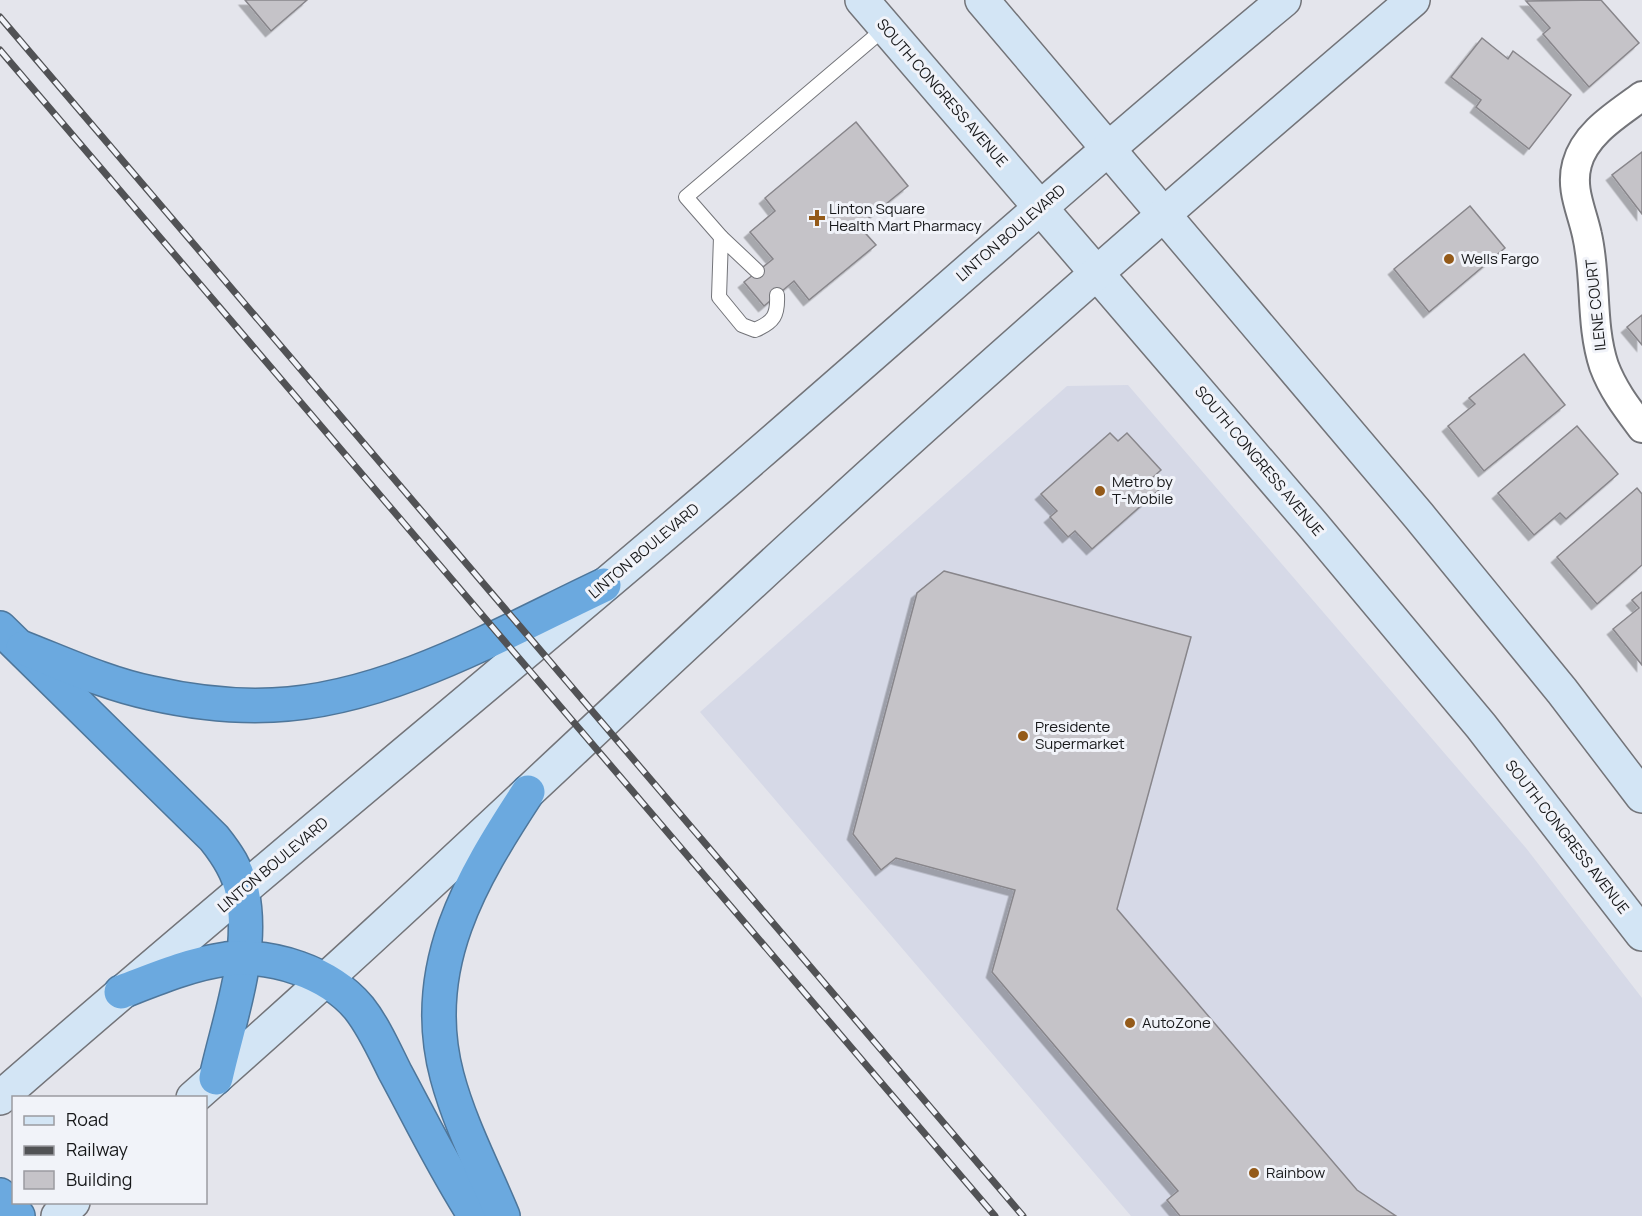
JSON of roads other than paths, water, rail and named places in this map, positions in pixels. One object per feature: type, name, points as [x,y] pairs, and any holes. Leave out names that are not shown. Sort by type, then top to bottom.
[{"type":"highway","points":[[11,638],[149,693],[231,704],[293,703],[346,694],[407,675],[604,585]]},
{"type":"highway","points":[[11,638],[214,838],[230,860],[242,891],[242,958],[204,1088]]},
{"type":"highway","points":[[503,1216],[469,1138],[447,1076],[441,1046],[441,990],[445,958],[467,894],[479,869],[528,792]]},
{"type":"highway","points":[[121,992],[187,968],[242,958],[291,966],[340,990],[366,1017],[457,1189],[475,1216]]},
{"type":"highway","points":[[0,1195],[18,1216]]},
{"type":"main road","name":"SOUTH CONGRESS AVENUE","points":[[862,0],[1098,273],[1481,726],[1642,934]]},
{"type":"main road","points":[[982,0],[1109,147],[1419,516],[1562,691],[1642,796]]},
{"type":"main road","name":"LINTON BOULEVARD","points":[[0,1098],[121,992],[604,585],[1109,147],[1284,0]]},
{"type":"main road","points":[[204,1088],[325,981],[822,518],[1165,214],[1413,0]]},
{"type":"main road","points":[[58,1216],[72,1204]]},
{"type":"street","name":"ILENE COURT","points":[[1642,96],[1602,126],[1586,143],[1577,164],[1575,186],[1595,276],[1596,321],[1604,365],[1623,404],[1642,428]]},
{"type":"lane","points":[[757,271],[721,237],[686,197],[885,28]]},
{"type":"lane","points":[[721,237],[719,297],[742,325],[755,330],[769,324],[778,312],[777,295]]},
{"type":"railway","points":[[0,17],[1023,1216]]},
{"type":"railway","points":[[0,50],[995,1216]]},
{"type":"place","name":"Linton Square Health Mart Pharmacy","points":[[817,218]]},
{"type":"place","name":"Wells Fargo","points":[[1449,259]]},
{"type":"place","name":"Metro by T-Mobile","points":[[1100,491]]},
{"type":"place","name":"Presidente Supermarket","points":[[1023,736]]},
{"type":"place","name":"AutoZone","points":[[1130,1023]]},
{"type":"place","name":"Rainbow","points":[[1254,1173]]}]
